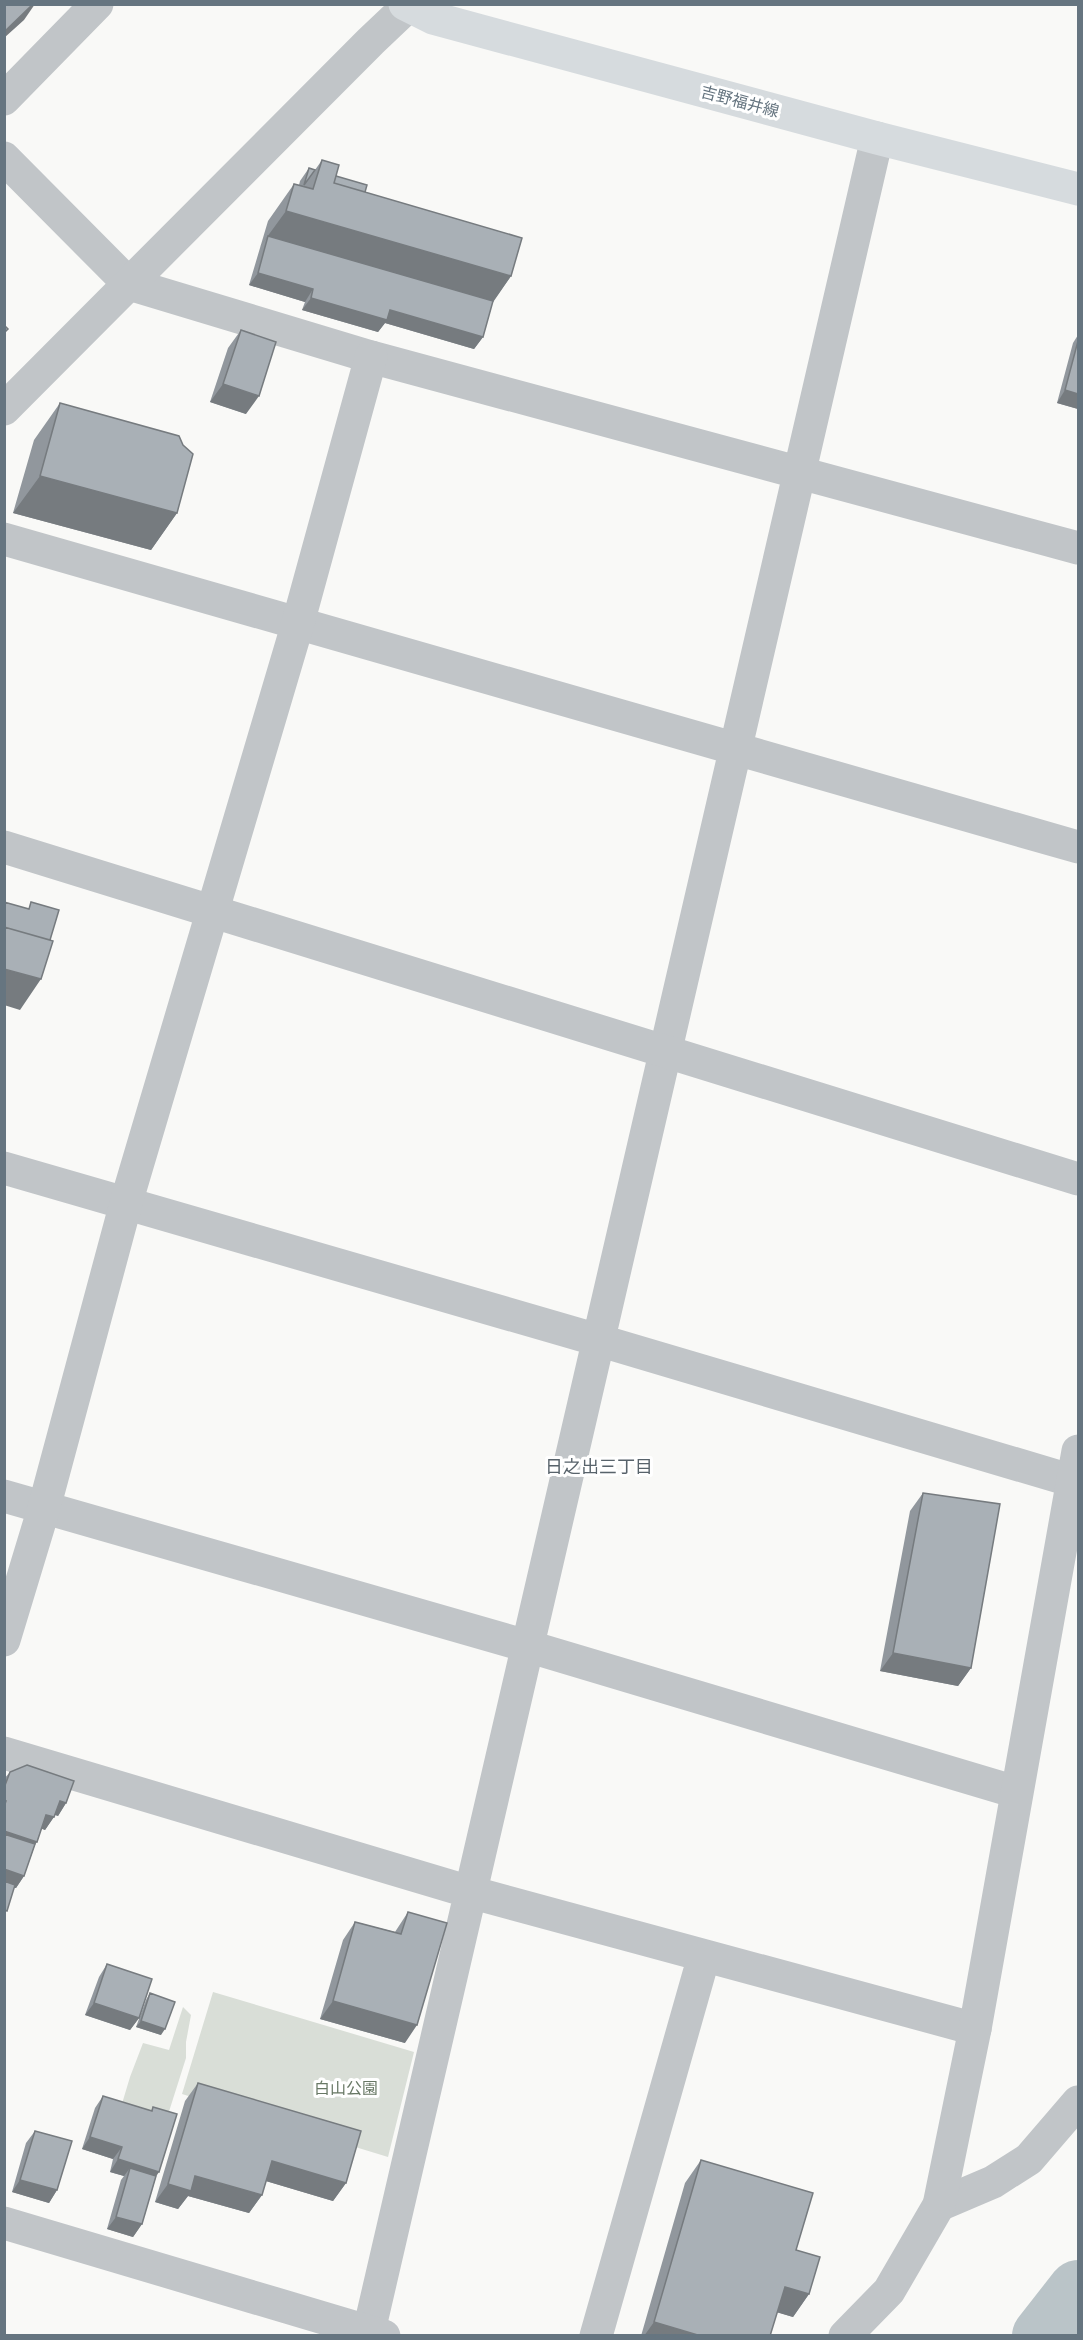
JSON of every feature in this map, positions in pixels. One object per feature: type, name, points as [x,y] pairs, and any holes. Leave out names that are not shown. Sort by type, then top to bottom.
[{"type":"main road","name":"吉野福井線","points":[[407,5],[433,18],[877,138],[1078,189]]},
{"type":"street","points":[[4,99],[97,4]]},
{"type":"street","points":[[4,409],[407,5]]},
{"type":"street","points":[[4,2223],[377,2333],[470,1892],[877,138]]},
{"type":"street","points":[[4,158],[129,284],[371,357],[1078,548]]},
{"type":"street","points":[[4,1640],[44,1508],[126,1203],[298,623],[371,357]]},
{"type":"street","points":[[4,539],[1078,847]]},
{"type":"street","points":[[4,847],[1078,1179]]},
{"type":"street","points":[[4,1168],[598,1340],[1076,1466],[1071,1531],[1016,1792],[975,2029],[939,2205],[890,2291],[845,2336]]},
{"type":"street","points":[[4,1496],[527,1646],[1016,1792]]},
{"type":"street","points":[[4,1754],[470,1892],[975,2029]]},
{"type":"street","points":[[596,2336],[704,1956]]},
{"type":"street","points":[[939,2205],[993,2182],[1029,2159],[1078,2102]]},
{"type":"green space","name":"白山公園","points":[[213,1992],[414,2052],[388,2157],[182,2094]]},
{"type":"green space","points":[[183,2007],[191,2015],[186,2042],[186,2058],[166,2121],[121,2107],[143,2043],[169,2050]]},
{"type":"building","points":[[4,4],[33,4],[4,32]]},
{"type":"building","points":[[322,160],[339,165],[334,183],[522,238],[511,276],[286,211],[294,184],[313,189]]},
{"type":"building","points":[[309,168],[315,170],[304,185]]},
{"type":"building","points":[[336,176],[367,185],[365,192],[334,183]]},
{"type":"building","points":[[268,236],[493,301],[483,337],[390,310],[387,320],[311,298],[313,289],[258,273]]},
{"type":"building","points":[[241,330],[276,342],[259,396],[223,384]]},
{"type":"building","points":[[1078,341],[1078,394],[1065,390]]},
{"type":"building","points":[[60,403],[179,436],[183,445],[193,454],[177,513],[40,476]]},
{"type":"building","points":[[4,902],[29,909],[31,902],[59,910],[50,940],[4,927]]},
{"type":"building","points":[[4,927],[53,941],[41,979],[4,969]]},
{"type":"building","points":[[923,1493],[1000,1504],[971,1668],[893,1653]]},
{"type":"building","points":[[27,1765],[74,1781],[66,1803],[60,1801],[54,1817],[46,1815],[37,1842],[4,1831],[6,1801],[4,1801],[4,1788],[10,1772]]},
{"type":"building","points":[[4,1834],[35,1844],[24,1876],[4,1869]]},
{"type":"building","points":[[4,1881],[15,1885],[7,1911],[4,1910]]},
{"type":"building","points":[[408,1912],[447,1923],[417,2025],[333,2001],[355,1922],[401,1934]]},
{"type":"building","points":[[107,1964],[152,1979],[139,2018],[94,2003]]},
{"type":"building","points":[[150,1993],[175,2002],[165,2029],[141,2021]]},
{"type":"building","points":[[198,2083],[361,2131],[346,2183],[272,2161],[262,2195],[195,2176],[191,2191],[168,2184]]},
{"type":"building","points":[[103,2096],[152,2111],[153,2107],[177,2114],[159,2172],[118,2159],[122,2147],[90,2137]]},
{"type":"building","points":[[35,2131],[72,2141],[57,2190],[20,2180]]},
{"type":"building","points":[[701,2160],[813,2193],[796,2250],[820,2257],[809,2294],[785,2287],[770,2336],[701,2336],[654,2322]]},
{"type":"building","points":[[130,2168],[156,2176],[142,2224],[116,2217]]},
{"type":"waterway","points":[[1042,2336],[1078,2290]]},
{"type":"district","name":"日之出三丁目","points":[[599,1467]]}]
